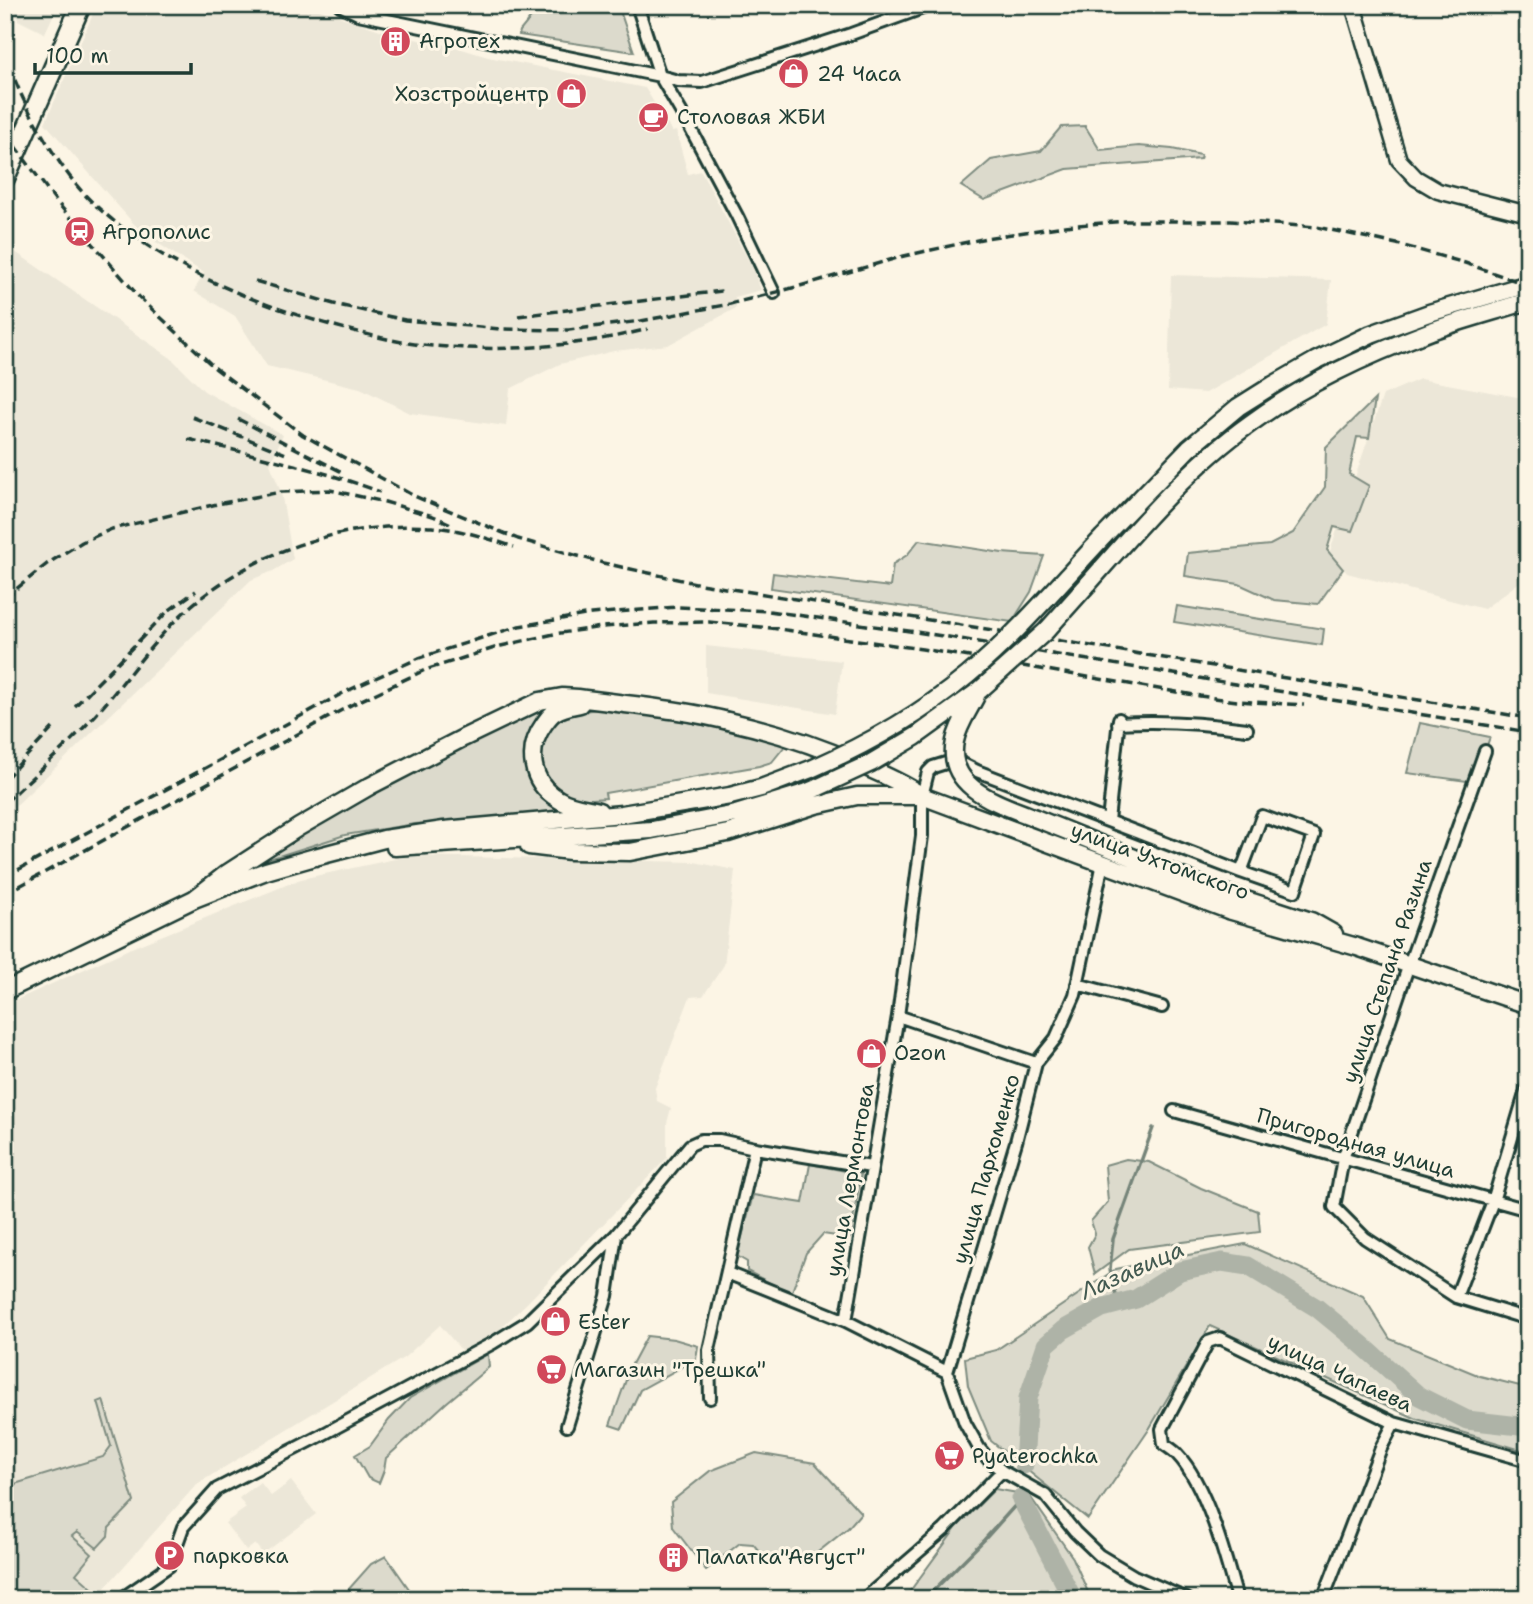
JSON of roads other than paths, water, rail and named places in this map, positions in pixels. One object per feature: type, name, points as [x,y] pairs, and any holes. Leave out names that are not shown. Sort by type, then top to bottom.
[{"type":"main road","points":[[5,178],[81,5]]},
{"type":"main road","points":[[5,991],[194,899],[266,871],[315,857],[384,839],[443,830],[622,814],[730,796],[761,788],[811,769],[858,747],[901,722],[966,677],[1027,619],[1189,449],[1238,407],[1315,361],[1371,334],[1429,313],[1528,284]]},
{"type":"main road","points":[[354,848],[652,830],[737,814],[805,793],[871,763],[915,737],[980,690],[1009,665],[1046,631],[1118,550],[1202,463],[1251,422],[1316,382],[1366,357],[1433,331],[1528,302]]},
{"type":"main road","points":[[980,690],[959,728],[953,752],[960,774],[972,789],[986,798],[1209,888],[1311,921],[1357,947]]},
{"type":"main road","points":[[194,899],[226,874],[328,809],[510,714],[540,701],[562,697],[602,701]]},
{"type":"main road","points":[[602,701],[565,707],[552,714],[537,735],[532,758],[535,772],[543,786],[557,799],[575,807],[622,814]]},
{"type":"main road","name":"улица Ухтомского","points":[[602,701],[731,721],[823,748],[903,783],[922,796],[1228,910],[1357,947],[1528,1005]]},
{"type":"main road","points":[[496,841],[570,851],[630,852],[728,832],[816,805],[857,796],[922,796]]},
{"type":"street","points":[[340,5],[358,14],[678,81],[702,82],[931,5]]},
{"type":"street","points":[[638,5],[660,76],[737,216],[774,293]]},
{"type":"street","points":[[1353,5],[1398,160],[1416,178],[1438,191],[1528,214]]},
{"type":"street","points":[[1108,821],[1119,721],[1154,720],[1247,729]]},
{"type":"street","name":"улица Степана Разина","points":[[1456,1297],[1365,1238],[1334,1207],[1343,1159],[1485,751]]},
{"type":"street","points":[[922,796],[928,772],[933,766],[949,762],[961,763],[1241,873],[1295,891],[1314,835],[1262,816],[1241,873]]},
{"type":"street","name":"улица Лермонтова","points":[[846,1321],[898,1016],[922,836],[922,796]]},
{"type":"street","name":"улица Пархоменко","points":[[947,1372],[1016,1142],[1036,1063],[1056,1038],[1075,995],[1103,863]]},
{"type":"street","points":[[1077,984],[1162,1007]]},
{"type":"street","points":[[898,1016],[1036,1063]]},
{"type":"street","points":[[1528,1084],[1493,1201],[1456,1297],[1528,1319]]},
{"type":"street","name":"Пригородная улица","points":[[1174,1111],[1528,1210]]},
{"type":"street","points":[[121,1599],[169,1566],[183,1527],[217,1489],[494,1343],[527,1322],[616,1236],[690,1145],[701,1140],[719,1140],[872,1167]]},
{"type":"street","points":[[710,1398],[709,1350],[755,1148]]},
{"type":"street","points":[[567,1426],[607,1296],[616,1236]]},
{"type":"street","points":[[727,1273],[846,1321],[947,1372],[965,1423],[979,1448],[1002,1471],[1045,1495],[1075,1532],[1099,1555],[1134,1576],[1187,1599]]},
{"type":"street","name":"улица Чапаева","points":[[1237,1599],[1223,1548],[1203,1499],[1192,1475],[1178,1455],[1164,1444],[1162,1429],[1208,1342],[1220,1338],[1394,1423],[1528,1461]]},
{"type":"street","points":[[1323,1599],[1381,1448],[1394,1423]]},
{"type":"street","points":[[864,1599],[944,1530],[1002,1471]]},
{"type":"waterway","points":[[1118,1304],[1110,1269],[1113,1239],[1153,1128]]},
{"type":"waterway","name":"Лазавица","points":[[1024,1465],[1028,1398],[1046,1345],[1063,1330],[1102,1308],[1136,1299],[1180,1271],[1222,1262],[1248,1266],[1317,1308],[1419,1396],[1467,1420],[1528,1427]]},
{"type":"waterway","points":[[925,1599],[1021,1499]]},
{"type":"waterway","name":"Лазавица","points":[[1021,1499],[1073,1599]]},
{"type":"railway","points":[[5,52],[19,90],[53,153],[92,202],[149,246],[180,265],[247,297],[350,330],[433,346],[514,348],[568,344],[648,329]]},
{"type":"railway","points":[[5,133],[56,201],[140,298],[215,368],[303,435],[414,496],[518,539],[603,563],[700,584],[1528,718]]},
{"type":"railway","points":[[255,281],[334,304],[405,320],[500,329],[569,330],[641,321],[730,304],[904,256],[986,238],[1065,226],[1126,221],[1231,221],[1317,227],[1397,244],[1465,263],[1528,285]]},
{"type":"railway","points":[[518,316],[722,291]]},
{"type":"railway","points":[[192,417],[286,454]]},
{"type":"railway","points":[[238,419],[344,473]]},
{"type":"railway","points":[[188,439],[309,469],[380,492]]},
{"type":"railway","points":[[5,598],[47,564],[82,542],[112,529],[281,492],[330,490],[385,502],[451,524]]},
{"type":"railway","points":[[5,803],[89,722],[178,618],[217,586],[244,569],[304,543],[367,529],[399,526],[442,528],[473,534],[514,547]]},
{"type":"railway","points":[[75,706],[168,611],[196,591]]},
{"type":"railway","points":[[5,877],[345,692],[419,658],[519,626],[591,614],[678,607],[769,611],[930,634],[1528,732]]},
{"type":"railway","points":[[5,894],[351,705],[425,670],[501,646],[602,627],[709,622],[771,628],[922,649],[1200,696],[1304,705]]},
{"type":"railway","points":[[5,779],[53,728]]},
{"type":"place","name":"Агротех","points":[[396,41]]},
{"type":"place","name":"24 Часа","points":[[794,74]]},
{"type":"place","name":"Хозстройцентр","points":[[572,94]]},
{"type":"place","name":"Столовая ЖБИ","points":[[654,117]]},
{"type":"place","name":"Агрополис","points":[[79,232]]},
{"type":"place","name":"Ozon","points":[[871,1053]]},
{"type":"place","name":"Ester","points":[[555,1322]]},
{"type":"place","name":"Магазин \"Трешка\"","points":[[551,1370]]},
{"type":"place","name":"Pyaterochka","points":[[949,1456]]},
{"type":"place","name":"парковка","points":[[170,1556]]},
{"type":"place","name":"Палатка\"Август\"","points":[[673,1557]]}]
